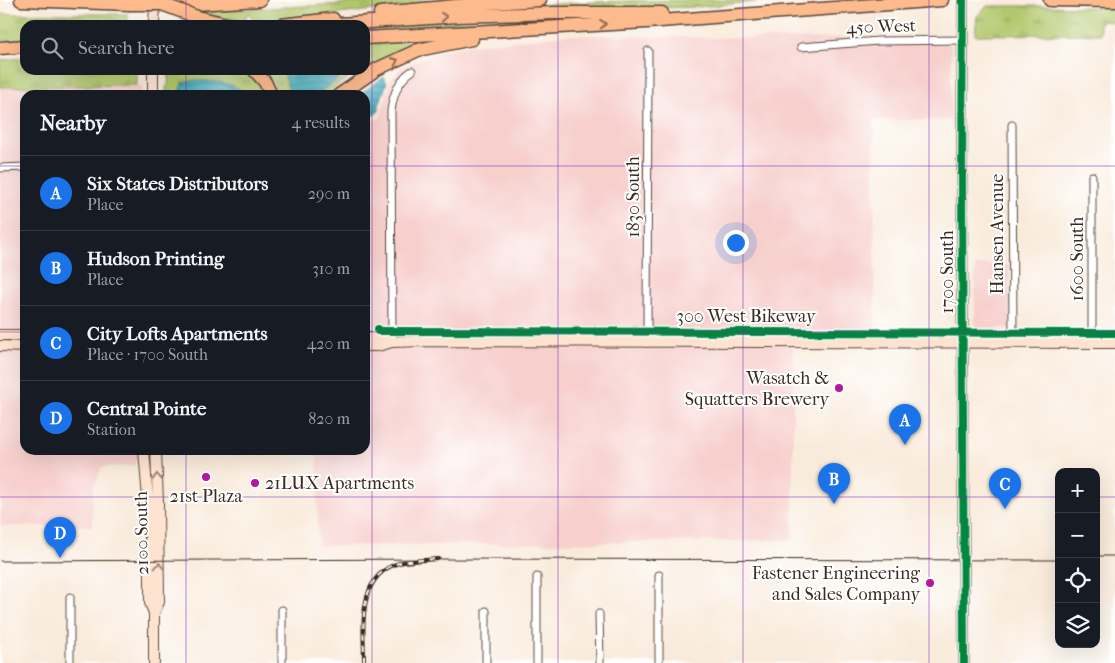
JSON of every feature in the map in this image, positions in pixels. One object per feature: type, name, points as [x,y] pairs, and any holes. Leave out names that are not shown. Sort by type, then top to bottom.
[{"type":"highway","points":[[21,0],[179,5],[260,0]]},
{"type":"highway","points":[[151,0],[210,20]]},
{"type":"highway","points":[[324,20],[419,9],[540,0]]},
{"type":"highway","points":[[370,38],[647,22],[758,12],[942,0]]},
{"type":"highway","points":[[1050,0],[1115,1]]},
{"type":"highway","points":[[370,22],[478,15],[554,13],[758,12]]},
{"type":"highway","points":[[370,74],[418,50],[460,41],[554,27]]},
{"type":"highway","points":[[0,48],[20,46]]},
{"type":"highway","points":[[259,75],[269,90]]},
{"type":"highway","points":[[346,90],[368,75]]},
{"type":"main road","points":[[154,20],[155,0]]},
{"type":"main road","name":"1700 South","points":[[963,0],[964,663]]},
{"type":"main road","points":[[153,75],[153,90]]},
{"type":"main road","points":[[0,335],[20,335]]},
{"type":"main road","points":[[370,336],[392,342]]},
{"type":"main road","points":[[370,346],[392,342],[1115,343]]},
{"type":"main road","points":[[0,346],[20,347]]},
{"type":"main road","name":"2100 South","points":[[144,455],[150,524],[150,603],[154,613],[154,663]]},
{"type":"main road","name":"2100 South","points":[[154,613],[160,602],[156,455]]},
{"type":"street","name":"450 West","points":[[800,47],[879,41],[963,40]]},
{"type":"street","name":"1830 South","points":[[647,343],[648,51]]},
{"type":"street","points":[[392,342],[391,111],[397,86],[412,71]]},
{"type":"street","name":"Hansen Avenue","points":[[1012,125],[1013,343]]},
{"type":"street","points":[[0,168],[20,168]]},
{"type":"street","name":"1600 South","points":[[1092,176],[1092,343]]},
{"type":"street","points":[[659,574],[659,663]]},
{"type":"street","points":[[536,577],[537,663]]},
{"type":"street","points":[[70,597],[70,663]]},
{"type":"street","points":[[282,610],[282,663]]},
{"type":"street","points":[[486,610],[486,663]]},
{"type":"street","points":[[599,614],[600,663]]},
{"type":"shaded area","points":[[566,35],[786,39],[874,37],[875,43],[951,44],[951,120],[874,120],[875,331],[793,332],[793,540],[318,546],[317,455],[370,455],[370,119],[380,119],[391,80],[400,69],[435,52],[472,45]]},
{"type":"shaded area","points":[[142,85],[142,90],[20,90],[20,455],[140,455],[134,466],[102,467],[95,484],[93,484],[92,526],[0,526],[0,88]]},
{"type":"shaded area","points":[[975,265],[1010,265],[1010,328],[977,328],[975,326]]},
{"type":"green space","points":[[412,0],[479,0],[286,20],[253,20],[250,14],[247,14],[245,20],[237,20],[198,12]]},
{"type":"green space","points":[[776,0],[698,7],[446,13],[569,3]]},
{"type":"green space","points":[[987,6],[1115,8],[1115,22],[1100,21],[1100,34],[975,35],[977,16]]},
{"type":"green space","points":[[0,14],[128,14],[128,20],[20,20],[20,39],[0,41]]},
{"type":"green space","points":[[529,19],[370,30],[370,27],[420,22]]},
{"type":"green space","points":[[419,40],[419,42],[398,50],[370,65],[370,44]]},
{"type":"green space","points":[[20,58],[20,75],[137,75],[137,85],[0,87],[0,60]]},
{"type":"green space","points":[[169,75],[249,75],[261,90],[166,90]]},
{"type":"green space","points":[[267,75],[352,75],[332,90],[275,90]]},
{"type":"water","points":[[285,75],[343,75],[323,90],[289,90]]},
{"type":"water","points":[[384,77],[387,83],[379,105],[379,111],[374,115],[370,115],[370,90],[365,90]]},
{"type":"water","points":[[195,80],[217,82],[242,90],[180,90],[182,83]]},
{"type":"tram line","points":[[1100,556],[1115,556]]},
{"type":"tram line","points":[[0,561],[438,559],[1055,560]]},
{"type":"railway","points":[[364,661],[365,604],[375,579],[385,570],[399,563],[438,559]]},
{"type":"cycle path","points":[[963,0],[964,663]]},
{"type":"cycle path","name":"300 West Bikeway","points":[[378,329],[378,331],[1115,333]]},
{"type":"place","name":"Wasatch & Squatters Brewery","points":[[839,388]]},
{"type":"place","name":"Six States Distributors","points":[[905,445]]},
{"type":"place","name":"21st Plaza","points":[[206,477]]},
{"type":"place","name":"21LUX Apartments","points":[[255,483]]},
{"type":"place","name":"Hudson Printing","points":[[834,504]]},
{"type":"place","name":"City Lofts Apartments","points":[[1005,509]]},
{"type":"place","name":"Central Pointe","points":[[60,558]]},
{"type":"place","name":"Fastener Engineering and Sales Company","points":[[930,583]]}]
